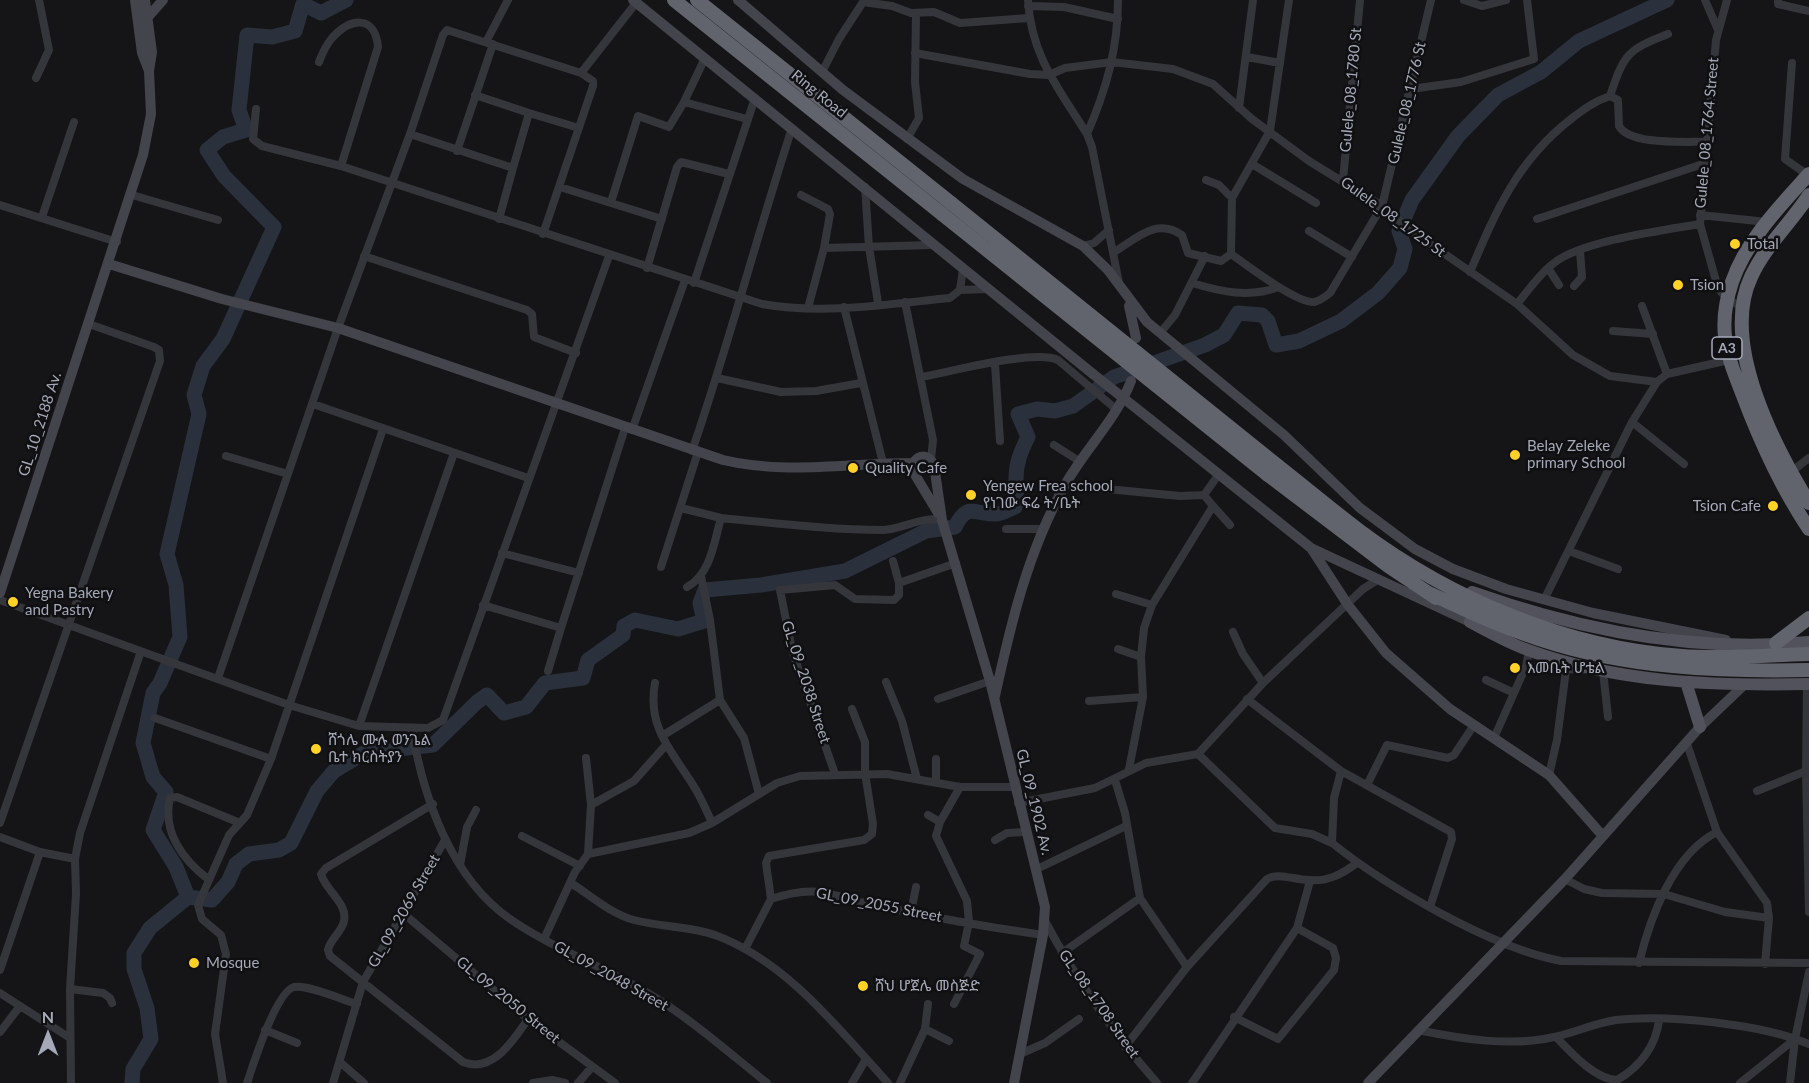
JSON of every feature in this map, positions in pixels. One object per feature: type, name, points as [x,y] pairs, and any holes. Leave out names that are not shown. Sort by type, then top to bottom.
[{"type":"highway","name":"Ring Road","points":[[674,0],[947,209]]},
{"type":"highway","name":"Ring Road","points":[[697,0],[947,209]]},
{"type":"highway","name":"A3","points":[[1809,175],[1768,222],[1742,260],[1727,299],[1725,337],[1729,360],[1769,462],[1809,529]]},
{"type":"highway","name":"A3","points":[[1809,195],[1757,265],[1746,288],[1742,307],[1743,354],[1752,384],[1791,472],[1809,503]]},
{"type":"highway","points":[[947,209],[1273,470],[1379,560],[1470,622]]},
{"type":"highway","points":[[1273,470],[1361,532],[1433,578],[1489,606],[1521,618],[1578,636],[1649,653],[1703,657],[1809,654]]},
{"type":"highway","points":[[1429,593],[1540,640],[1622,660],[1808,679]]},
{"type":"highway","points":[[1776,643],[1809,618]]},
{"type":"main road","points":[[1433,578],[1534,612],[1624,634],[1695,643],[1809,642]]},
{"type":"main road","points":[[1470,622],[1529,651],[1603,671],[1686,682],[1743,686],[1808,679]]},
{"type":"main road","points":[[1686,682],[1700,727]]},
{"type":"street","points":[[36,78],[49,50],[39,0]]},
{"type":"street","points":[[135,0],[142,53],[149,71]]},
{"type":"street","points":[[145,0],[152,52],[149,71]]},
{"type":"street","points":[[148,17],[163,0]]},
{"type":"street","points":[[457,150],[489,43],[508,0]]},
{"type":"street","points":[[738,0],[822,72],[907,139],[963,178],[1083,246],[1120,285],[1147,322],[1268,421],[1391,534],[1453,569],[1544,600],[1633,622],[1746,644]]},
{"type":"street","points":[[1087,134],[1112,62],[1118,19],[1118,0]]},
{"type":"street","points":[[1239,108],[1253,0]]},
{"type":"street","points":[[1231,254],[1232,198],[1270,131],[1289,0]]},
{"type":"street","name":"Gulele_08_1780 St","points":[[1343,180],[1360,0]]},
{"type":"street","name":"Gulele_08_1776 St","points":[[1279,287],[1307,301],[1321,300],[1330,293],[1382,206],[1431,0]]},
{"type":"street","points":[[1464,0],[1482,6],[1506,0]]},
{"type":"street","points":[[1411,89],[1470,79],[1534,60],[1527,0]]},
{"type":"street","points":[[1705,0],[1718,30]]},
{"type":"street","name":"Gulele_08_1764 Street","points":[[1727,0],[1718,30],[1708,142],[1703,164],[1700,214],[1700,224],[1718,288],[1727,299]]},
{"type":"street","points":[[1778,0],[1778,3],[1809,11]]},
{"type":"street","points":[[581,74],[634,1],[865,187],[932,245],[1311,548],[1470,622]]},
{"type":"street","points":[[822,72],[844,29],[863,2],[892,6],[916,13],[934,12],[960,23],[1029,18]]},
{"type":"street","points":[[1118,19],[1064,4],[1028,3],[1033,38],[1049,75],[1087,134],[1103,194],[1107,233],[1114,252],[1120,285],[1136,333],[1140,321],[1147,322]]},
{"type":"street","points":[[907,139],[919,118],[915,53],[916,13]]},
{"type":"street","points":[[318,62],[333,37],[344,28],[364,23],[372,26],[377,33],[378,47],[341,166]]},
{"type":"street","points":[[218,678],[338,328],[410,134],[445,31],[489,43],[581,74],[592,81],[593,86],[543,234]]},
{"type":"street","points":[[1610,96],[1623,59],[1636,48],[1668,34]]},
{"type":"street","points":[[915,53],[1030,74],[1049,75]]},
{"type":"street","points":[[1247,57],[1280,63]]},
{"type":"street","points":[[611,202],[635,119],[638,116],[644,116],[669,127],[705,58]]},
{"type":"street","name":"Gulele_08_1725 St","points":[[1049,75],[1065,68],[1112,62],[1146,64],[1192,74],[1213,84],[1239,108],[1310,161],[1382,206],[1416,234],[1517,304],[1573,355],[1602,371],[1635,381],[1657,382]]},
{"type":"street","points":[[1792,63],[1784,154],[1789,164],[1809,175]]},
{"type":"street","name":"GL_10_2188 Av.","points":[[1,586],[132,195],[151,114],[149,71]]},
{"type":"street","points":[[475,95],[579,128]]},
{"type":"street","points":[[1470,272],[1490,225],[1515,177],[1537,147],[1592,103],[1610,96],[1618,100],[1620,128],[1628,134],[1660,141],[1708,142]]},
{"type":"street","points":[[694,283],[755,98]]},
{"type":"street","points":[[684,102],[747,119]]},
{"type":"street","points":[[256,109],[253,133],[255,143],[341,166],[741,299],[782,308],[844,307],[950,298],[960,290],[989,289]]},
{"type":"street","points":[[499,219],[529,113]]},
{"type":"street","points":[[42,218],[74,122]]},
{"type":"street","points":[[661,567],[681,508],[695,451],[741,299],[764,213],[792,128]]},
{"type":"street","points":[[410,134],[513,168]]},
{"type":"street","points":[[646,268],[677,167],[681,162],[729,174]]},
{"type":"street","points":[[1252,164],[1316,203]]},
{"type":"street","points":[[1537,219],[1703,164]]},
{"type":"street","points":[[1206,180],[1219,185],[1232,198]]},
{"type":"street","points":[[560,187],[662,219]]},
{"type":"street","points":[[865,187],[869,247],[878,303]]},
{"type":"street","points":[[132,195],[218,220]]},
{"type":"street","points":[[801,195],[828,208],[830,214],[824,248],[808,308]]},
{"type":"street","points":[[0,205],[117,242]]},
{"type":"street","points":[[1700,214],[1768,222]]},
{"type":"street","points":[[1517,304],[1554,262],[1581,251],[1639,234],[1700,224]]},
{"type":"street","points":[[1114,252],[1152,229],[1164,226],[1182,235],[1188,253],[1221,261],[1231,254]]},
{"type":"street","points":[[1309,231],[1352,257]]},
{"type":"street","points":[[1083,246],[1107,233]]},
{"type":"street","points":[[824,248],[932,245]]},
{"type":"street","points":[[1574,286],[1582,277],[1581,251]]},
{"type":"street","points":[[1231,254],[1279,287]]},
{"type":"street","points":[[364,256],[527,310],[532,314],[534,337],[576,353]]},
{"type":"street","points":[[0,600],[69,627],[289,705],[359,726],[428,728],[443,720],[609,256]]},
{"type":"street","points":[[1160,333],[1175,315],[1205,256]]},
{"type":"street","points":[[110,264],[222,299],[338,328],[628,429],[745,465],[806,469],[913,463]]},
{"type":"street","points":[[1548,268],[1559,285]]},
{"type":"street","points":[[960,290],[963,269]]},
{"type":"street","points":[[549,671],[561,628],[628,429],[685,280]]},
{"type":"street","points":[[1192,283],[1245,294],[1279,287]]},
{"type":"street","points":[[1727,299],[1742,307]]},
{"type":"street","points":[[905,302],[933,440],[930,475],[916,476]]},
{"type":"street","points":[[1642,306],[1667,374]]},
{"type":"street","points":[[844,307],[861,383],[883,463]]},
{"type":"street","points":[[0,823],[161,354],[154,347],[90,324]]},
{"type":"street","points":[[1613,331],[1653,334]]},
{"type":"street","points":[[921,377],[1042,356],[1053,358],[1118,410]]},
{"type":"street","points":[[1544,600],[1632,422],[1657,382],[1667,374],[1729,360]]},
{"type":"street","points":[[995,364],[1000,441]]},
{"type":"street","points":[[717,378],[790,392],[816,391],[861,383]]},
{"type":"street","points":[[994,700],[1013,612],[1043,529],[1080,461],[1118,410],[1131,381]]},
{"type":"street","points":[[313,404],[528,478]]},
{"type":"street","points":[[1632,422],[1684,464]]},
{"type":"street","points":[[223,1083],[215,1034],[226,954],[221,935],[202,919],[198,905],[203,888],[229,835],[247,815],[271,759],[383,429]]},
{"type":"street","points":[[1054,445],[1080,461]]},
{"type":"street","points":[[359,726],[454,453]]},
{"type":"street","points":[[226,456],[288,474]]},
{"type":"street","points":[[924,456],[932,464],[942,520],[916,476],[913,463],[917,457],[924,456]]},
{"type":"street","points":[[1791,472],[1809,458]]},
{"type":"street","points":[[1204,495],[1219,474]]},
{"type":"street","points":[[1065,485],[1180,496],[1204,495]]},
{"type":"street","points":[[1204,495],[1230,525]]},
{"type":"street","points":[[1129,769],[1143,697],[1142,638],[1152,605],[1213,506]]},
{"type":"street","points":[[681,508],[721,518],[848,530],[889,530],[933,518],[942,520]]},
{"type":"street","points":[[721,518],[701,576],[710,620],[720,700],[744,738],[759,794]]},
{"type":"street","name":"GL_09_1902 Av.","points":[[942,520],[990,681],[1045,907],[1043,935],[1014,1083]]},
{"type":"street","points":[[1006,529],[1043,529]]},
{"type":"street","points":[[1311,548],[1348,605],[1386,653],[1450,709],[1549,775],[1602,835]]},
{"type":"street","points":[[1569,551],[1618,569]]},
{"type":"street","points":[[502,553],[579,573]]},
{"type":"street","points":[[893,561],[899,583],[956,563]]},
{"type":"street","points":[[687,587],[701,576]]},
{"type":"street","points":[[1018,803],[1071,794],[1115,780],[1129,769],[1198,754],[1263,682],[1363,589],[1379,579]]},
{"type":"street","name":"GL_09_2038 Street","points":[[836,774],[792,650],[780,590],[835,585],[855,599],[894,600],[899,595],[899,583]]},
{"type":"street","points":[[1116,594],[1152,605]]},
{"type":"street","points":[[483,605],[561,628]]},
{"type":"street","points":[[1233,632],[1243,654],[1263,682]]},
{"type":"street","points":[[1118,649],[1141,657]]},
{"type":"street","points":[[71,1083],[70,989],[76,894],[75,859],[80,833],[141,651]]},
{"type":"street","points":[[1494,738],[1527,666],[1529,651]]},
{"type":"street","points":[[1527,666],[1603,671],[1608,717]]},
{"type":"street","points":[[1549,775],[1557,740],[1566,670]]},
{"type":"street","points":[[1808,679],[1806,771],[1809,912]]},
{"type":"street","points":[[1486,680],[1514,693]]},
{"type":"street","points":[[939,699],[990,681]]},
{"type":"street","points":[[886,682],[902,721],[917,779]]},
{"type":"street","points":[[655,683],[653,712],[665,746],[695,788],[712,823]]},
{"type":"street","points":[[1371,1082],[1418,1030],[1565,879],[1700,727],[1743,686]]},
{"type":"street","points":[[1089,701],[1143,697]]},
{"type":"street","points":[[1247,699],[1341,771],[1451,832],[1452,839],[1430,907]]},
{"type":"street","points":[[662,736],[720,700]]},
{"type":"street","points":[[745,949],[771,899],[766,863],[769,856],[869,838],[873,824],[865,773],[866,742],[852,709]]},
{"type":"street","points":[[155,718],[271,759]]},
{"type":"street","points":[[1367,785],[1387,745],[1448,758],[1454,754],[1474,725]]},
{"type":"street","name":"GL_09_2048 Street","points":[[412,729],[418,762],[446,840],[460,865],[492,906],[544,939],[648,993],[766,1083]]},
{"type":"street","points":[[1686,744],[1717,832],[1764,897],[1769,918],[1765,964]]},
{"type":"street","points":[[591,805],[634,781],[665,746]]},
{"type":"street","points":[[1198,754],[1275,828],[1312,834],[1332,843],[1357,863],[1430,907],[1504,943],[1561,961],[1809,963]]},
{"type":"street","points":[[544,939],[570,883],[588,854],[591,805],[586,758]]},
{"type":"street","points":[[936,759],[936,782]]},
{"type":"street","points":[[1332,843],[1334,798],[1341,771]]},
{"type":"street","points":[[1757,791],[1806,771]]},
{"type":"street","points":[[588,854],[688,833],[712,823],[786,779],[865,773],[887,774],[960,787],[1014,787]]},
{"type":"street","points":[[1115,780],[1121,796],[1140,898],[1187,967]]},
{"type":"street","points":[[954,1004],[980,954],[964,946],[969,922],[962,888],[937,842],[940,822],[960,787]]},
{"type":"street","points":[[208,879],[189,864],[179,850],[169,818],[170,798],[177,797],[240,823]]},
{"type":"street","points":[[433,804],[326,868],[321,874],[322,880],[344,910],[345,917],[343,926],[328,950],[330,956],[463,1062],[471,1065],[480,1065],[494,1058],[509,1046],[528,1019]]},
{"type":"street","points":[[460,865],[467,827],[476,810]]},
{"type":"street","points":[[928,815],[940,822]]},
{"type":"street","points":[[1035,870],[1126,826]]},
{"type":"street","points":[[995,840],[1007,833],[1025,832]]},
{"type":"street","points":[[1639,963],[1647,928],[1664,894],[1691,851],[1703,839],[1717,832]]},
{"type":"street","points":[[522,836],[580,866]]},
{"type":"street","points":[[0,837],[40,852],[75,859]]},
{"type":"street","name":"GL_09_2069 Street","points":[[333,1083],[341,1063],[363,982],[446,840]]},
{"type":"street","points":[[0,970],[40,852]]},
{"type":"street","points":[[1125,1047],[1187,967],[1270,877],[1310,881],[1336,877],[1357,863]]},
{"type":"street","points":[[1565,879],[1584,889],[1602,893],[1664,894],[1725,912],[1769,918]]},
{"type":"street","points":[[1192,1083],[1234,1017],[1297,928],[1310,881]]},
{"type":"street","points":[[570,883],[632,919],[708,933],[745,949],[782,975],[814,1003],[888,1083]]},
{"type":"street","points":[[911,912],[916,887]]},
{"type":"street","name":"GL_09_2055 Street","points":[[771,899],[810,891],[827,892],[872,905],[1043,935]]},
{"type":"street","points":[[1062,954],[1140,898]]},
{"type":"street","name":"GL_09_2050 Street","points":[[404,914],[528,1019],[615,1083]]},
{"type":"street","name":"GL_08_1708 Street","points":[[1045,921],[1062,954],[1125,1047],[1157,1083]]},
{"type":"street","points":[[1234,1017],[1278,1039],[1334,970],[1336,958],[1333,948],[1297,928]]},
{"type":"street","points":[[1790,1083],[1795,1039],[1807,1002],[1809,972]]},
{"type":"street","points":[[247,1083],[265,1030],[286,992],[293,987],[302,987],[357,1004]]},
{"type":"street","points":[[70,989],[103,993],[110,998],[112,1003]]},
{"type":"street","points":[[0,993],[70,1038]]},
{"type":"street","points":[[900,1083],[925,1029],[928,1004]]},
{"type":"street","points":[[0,1032],[20,1006]]},
{"type":"street","points":[[1020,1054],[1045,1043],[1079,1019]]},
{"type":"street","points":[[1418,1030],[1451,1037],[1497,1040],[1556,1037],[1600,1022],[1659,1020],[1777,1032],[1809,1044]]},
{"type":"street","points":[[1556,1037],[1599,1075],[1608,1080],[1617,1080],[1644,1058],[1653,1044],[1659,1020]]},
{"type":"street","points":[[925,1029],[950,1041]]},
{"type":"street","points":[[265,1030],[297,1043]]},
{"type":"street","points":[[1740,1083],[1795,1039]]},
{"type":"street","points":[[852,1083],[866,1059]]},
{"type":"street","points":[[341,1063],[364,1083]]},
{"type":"street","points":[[578,1083],[592,1067]]},
{"type":"street","points":[[533,1083],[552,1080],[565,1083]]},
{"type":"waterway","points":[[188,897],[176,867],[153,830],[166,792],[153,777],[143,743],[153,693],[160,683],[180,637],[176,585],[167,554],[199,414],[194,395],[203,366],[223,339],[274,227],[224,176],[207,150],[223,137],[246,130],[239,110],[247,35],[272,37],[295,31],[303,4],[321,13],[346,0]]},
{"type":"waterway","points":[[132,1083],[133,1069],[151,1039],[147,1008],[134,969],[134,953],[150,928],[188,897],[212,900],[228,882],[236,864],[249,854],[279,850],[291,843],[317,791],[334,771],[364,753],[433,745],[487,695],[504,713],[526,707],[545,683],[583,678],[588,660],[623,635],[624,626],[635,620],[678,629],[704,621],[700,603],[705,590],[761,585],[845,571],[926,531],[955,527],[968,512],[998,514],[1015,507],[1017,467],[1028,437],[1018,414],[1037,409],[1055,411],[1073,406],[1114,377],[1205,345],[1224,335],[1238,313],[1262,315],[1268,321],[1276,345],[1299,341],[1341,321],[1378,293],[1400,268],[1405,249],[1399,231],[1412,200],[1458,136],[1498,95],[1541,72],[1579,41],[1667,0]]},
{"type":"place","name":"Total","points":[[1735,244]]},
{"type":"place","name":"Tsion","points":[[1678,285]]},
{"type":"place","name":"Belay Zeleke primary School","points":[[1515,455]]},
{"type":"place","name":"Quality Cafe","points":[[853,468]]},
{"type":"place","name":"Yengew Frea school የነገው ፍሬ ት/ቤት","points":[[971,495]]},
{"type":"place","name":"Tsion Cafe","points":[[1773,506]]},
{"type":"place","name":"Yegna Bakery and Pastry","points":[[13,602]]},
{"type":"place","name":"እመቤት ሆቴል","points":[[1515,668]]},
{"type":"place","name":"ሸጎሌ ሙሉ ወንጌል ቤተ ክርስትያን","points":[[316,749]]},
{"type":"place","name":"Mosque","points":[[194,963]]},
{"type":"place","name":"ሸህ ሆጀሌ መስጅድ","points":[[863,986]]}]
